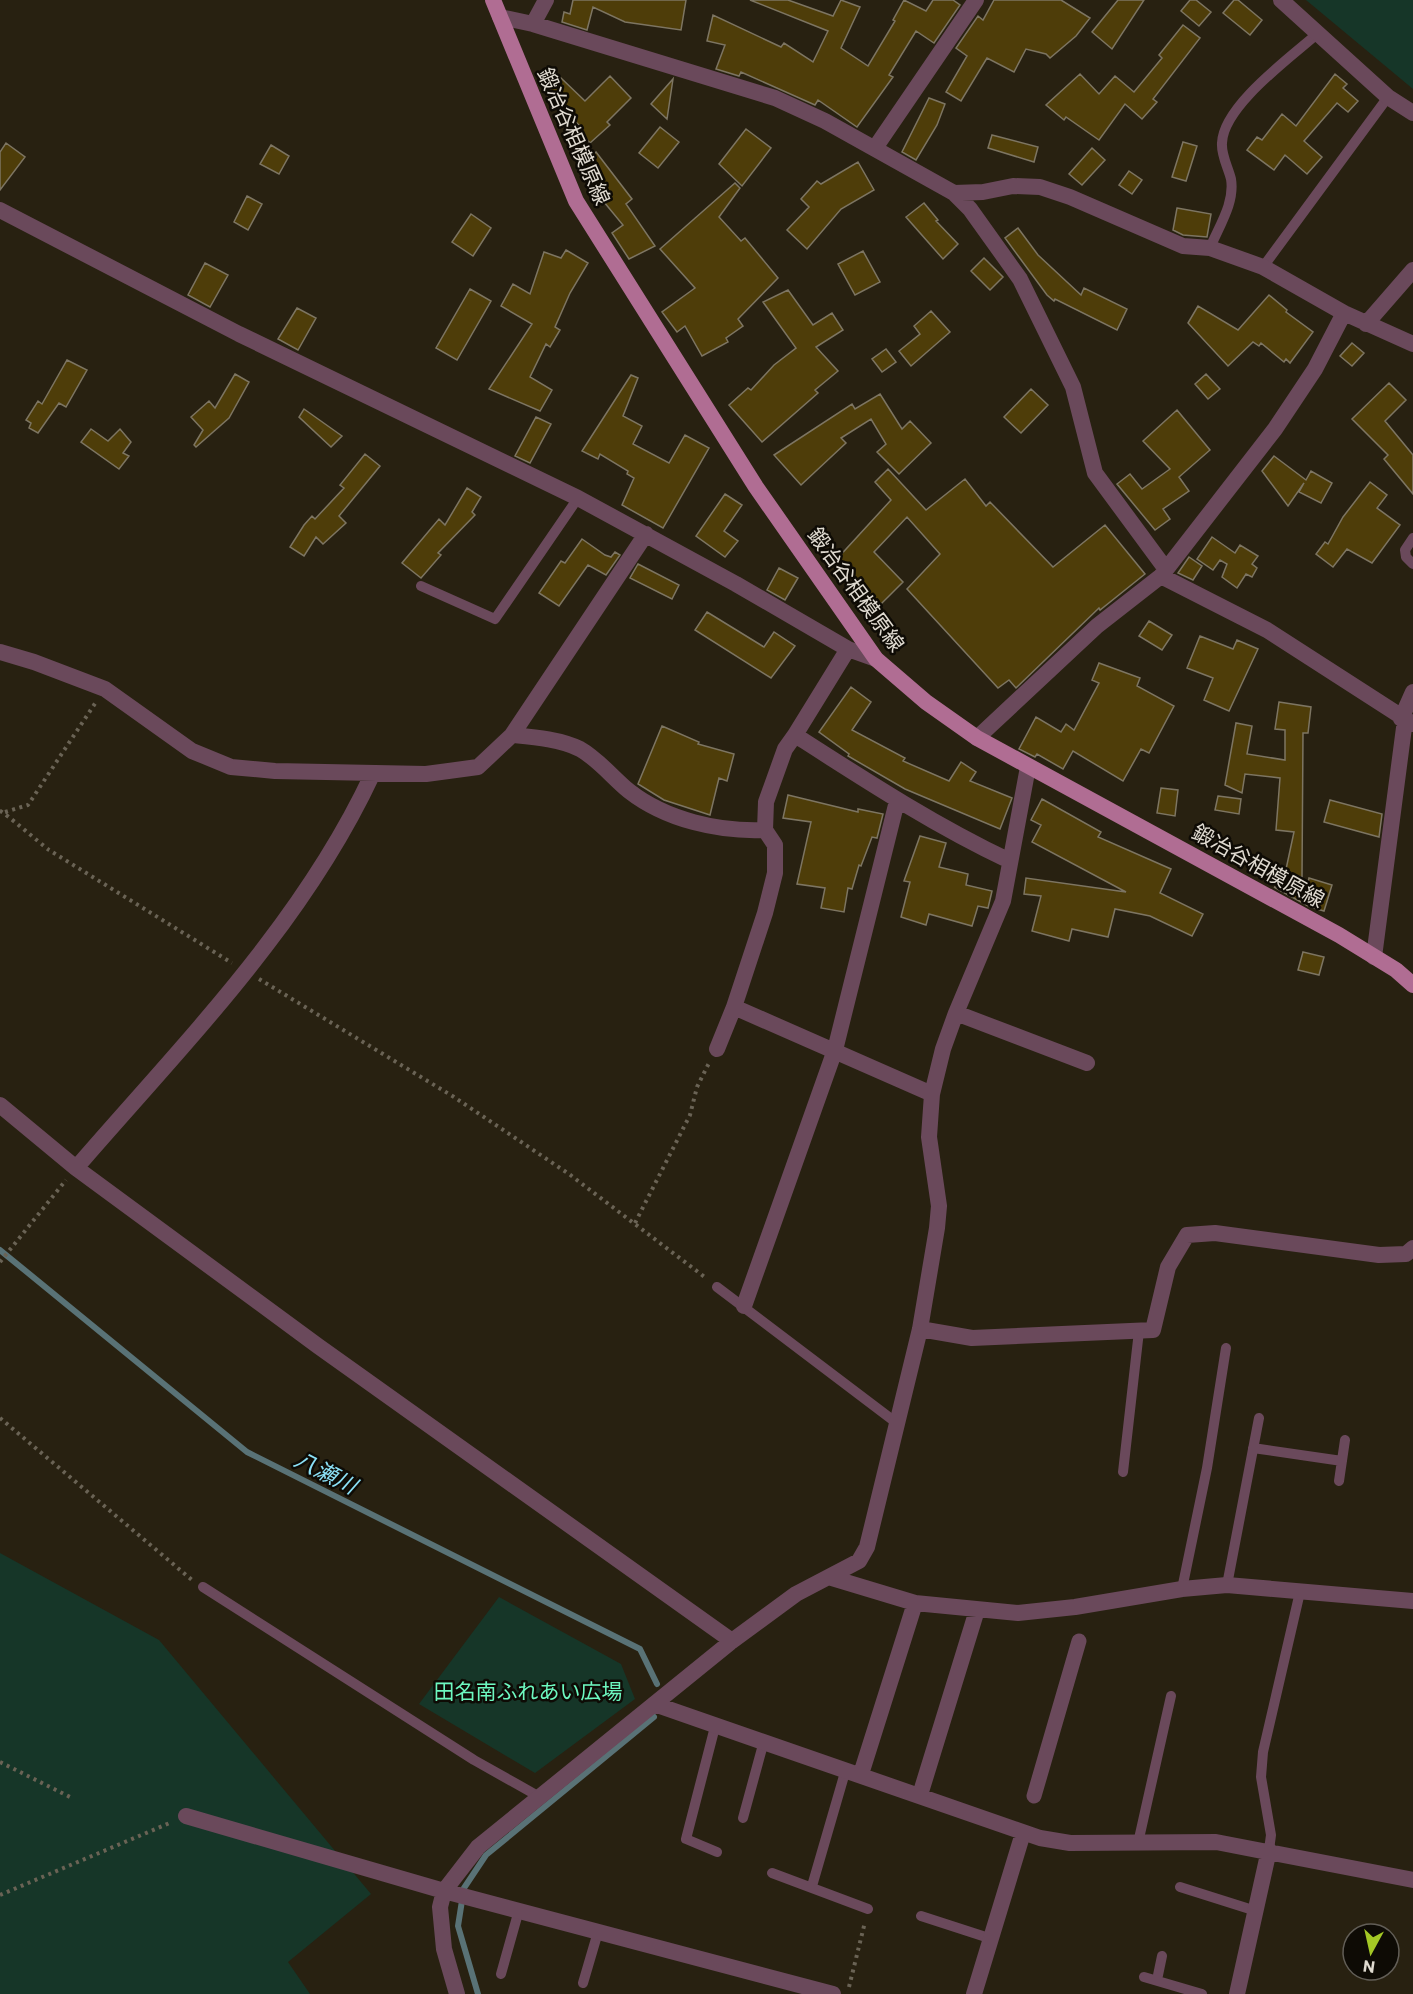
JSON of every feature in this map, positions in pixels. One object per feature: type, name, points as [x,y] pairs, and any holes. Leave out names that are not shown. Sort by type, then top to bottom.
[{"type":"main road","name":"鍛冶谷相模原線","points":[[493,0],[576,201],[756,487],[876,659],[926,702],[977,738],[1340,935],[1413,985]]},
{"type":"street","points":[[533,24],[546,0]]},
{"type":"street","points":[[875,148],[976,0]]},
{"type":"street","points":[[1281,0],[1388,97],[1413,113]]},
{"type":"street","points":[[500,17],[533,24],[775,98],[825,121],[954,193],[970,209],[1020,279],[1073,387],[1095,473],[1163,572],[1266,630],[1406,721]]},
{"type":"street","points":[[954,193],[983,192],[1013,186],[1040,187],[1070,197],[1183,246],[1210,248],[1263,267],[1344,313],[1413,344]]},
{"type":"street","points":[[0,210],[238,334],[578,498],[848,649],[876,659]]},
{"type":"street","points":[[1366,324],[1413,270]]},
{"type":"street","points":[[977,738],[1097,626],[1163,572],[1275,429],[1315,369],[1344,313]]},
{"type":"street","points":[[0,652],[34,662],[105,689],[192,751],[231,766],[275,771],[372,775],[426,774],[478,767],[512,735],[646,534]]},
{"type":"street","points":[[717,1049],[734,1007],[765,914],[775,873],[775,845],[765,830],[766,802],[785,749],[848,649]]},
{"type":"street","points":[[1374,957],[1406,721],[1413,692]]},
{"type":"street","points":[[512,735],[570,745],[582,750],[632,793],[663,811],[687,820],[732,828],[765,830]]},
{"type":"street","points":[[795,735],[897,801],[955,834],[1010,861]]},
{"type":"street","points":[[457,1994],[444,1949],[440,1907],[447,1892],[478,1847],[538,1796],[657,1705],[732,1641],[796,1594],[832,1578],[859,1561],[867,1547],[920,1329],[939,1206],[930,1152],[932,1094],[943,1049],[956,1013],[1003,901],[1028,767]]},
{"type":"street","points":[[76,1168],[246,971],[311,884],[351,820],[372,775]]},
{"type":"street","points":[[744,1306],[835,1050],[897,801]]},
{"type":"street","points":[[734,1007],[932,1094]]},
{"type":"street","points":[[956,1013],[1087,1064]]},
{"type":"street","points":[[0,1106],[76,1168],[318,1346],[732,1641]]},
{"type":"street","points":[[920,1329],[972,1338],[1153,1330],[1168,1267],[1187,1235],[1215,1233],[1379,1255],[1406,1254],[1413,1248]]},
{"type":"street","points":[[832,1578],[915,1603],[1018,1613],[1075,1607],[1182,1588],[1227,1585],[1413,1601]]},
{"type":"street","points":[[853,1772],[915,1603]]},
{"type":"street","points":[[920,1795],[977,1610]]},
{"type":"street","points":[[1034,1796],[1080,1641]]},
{"type":"street","points":[[657,1705],[716,1723],[1023,1833],[1070,1843],[1196,1840],[1269,1850],[1413,1880]]},
{"type":"street","points":[[186,1816],[447,1892],[833,1994]]},
{"type":"street","points":[[974,1994],[1023,1833]]},
{"type":"street","points":[[1237,1994],[1269,1850]]},
{"type":"lane","points":[[1210,248],[1232,195],[1231,180],[1222,143],[1226,127],[1237,109],[1275,70],[1317,34]]},
{"type":"lane","points":[[1263,267],[1388,97]]},
{"type":"lane","points":[[421,586],[495,619],[578,498]]},
{"type":"lane","points":[[1413,538],[1405,550],[1406,557],[1413,564]]},
{"type":"lane","points":[[717,1287],[898,1424]]},
{"type":"lane","points":[[1123,1472],[1138,1331]]},
{"type":"lane","points":[[1182,1588],[1207,1468],[1226,1348]]},
{"type":"lane","points":[[1227,1585],[1259,1418]]},
{"type":"lane","points":[[1339,1481],[1345,1440]]},
{"type":"lane","points":[[1253,1448],[1342,1461]]},
{"type":"lane","points":[[202,1587],[474,1760],[538,1796]]},
{"type":"lane","points":[[1269,1850],[1269,1818],[1261,1777],[1263,1752],[1300,1592]]},
{"type":"lane","points":[[1138,1843],[1172,1696]]},
{"type":"lane","points":[[716,1723],[686,1839],[717,1852]]},
{"type":"lane","points":[[743,1818],[764,1741]]},
{"type":"lane","points":[[812,1886],[853,1772]]},
{"type":"lane","points":[[772,1873],[812,1886],[868,1909]]},
{"type":"lane","points":[[1180,1887],[1257,1911]]},
{"type":"lane","points":[[501,1974],[519,1910]]},
{"type":"lane","points":[[921,1916],[992,1939]]},
{"type":"lane","points":[[583,1983],[598,1932]]},
{"type":"lane","points":[[1157,1980],[1162,1956]]},
{"type":"lane","points":[[1144,1977],[1202,1994]]},
{"type":"path","points":[[3,812],[28,805],[105,689]]},
{"type":"path","points":[[3,812],[22,830],[50,850],[454,1097],[569,1174],[717,1287]]},
{"type":"path","points":[[635,1223],[690,1115],[696,1087],[717,1049]]},
{"type":"path","points":[[0,1262],[76,1168]]},
{"type":"path","points":[[0,1418],[202,1587]]},
{"type":"path","points":[[0,1762],[70,1797]]},
{"type":"path","points":[[0,1895],[186,1816]]},
{"type":"path","points":[[848,1994],[868,1909]]},
{"type":"green space","points":[[1306,0],[1413,0],[1413,89]]},
{"type":"green space","points":[[0,1553],[159,1640],[371,1894],[288,1962],[310,1994],[0,1994]]},
{"type":"green space","name":"田名南ふれあい広場","points":[[499,1597],[621,1664],[635,1699],[535,1773],[419,1704]]},
{"type":"building","points":[[573,0],[686,0],[681,30],[625,22],[593,7],[587,30],[562,22],[564,12],[570,14]]},
{"type":"building","points":[[750,0],[788,0],[833,16],[841,0],[860,7],[841,48],[868,66],[895,21],[893,20],[904,0],[926,11],[933,0],[953,0],[960,5],[934,43],[916,31],[889,75],[893,77],[857,127],[818,100],[815,105],[741,72],[739,76],[716,69],[725,45],[707,41],[713,15],[781,47],[784,43],[813,62],[828,31]]},
{"type":"building","points":[[994,0],[1061,0],[1090,18],[1076,36],[1050,58],[1046,54],[1026,49],[1014,72],[987,58],[961,101],[946,92],[967,56],[956,48],[978,16],[983,20]]},
{"type":"building","points":[[1118,0],[1144,0],[1112,49],[1092,32]]},
{"type":"building","points":[[1190,0],[1196,0],[1211,12],[1199,26],[1181,11]]},
{"type":"building","points":[[1234,0],[1238,0],[1262,20],[1250,35],[1223,13]]},
{"type":"building","points":[[1183,25],[1200,38],[1153,99],[1157,102],[1142,119],[1125,104],[1099,140],[1066,117],[1064,120],[1046,105],[1080,74],[1099,94],[1115,76],[1134,92],[1162,58],[1159,55]]},
{"type":"building","points":[[1335,74],[1347,84],[1343,88],[1358,101],[1348,112],[1337,103],[1304,141],[1322,157],[1307,174],[1285,155],[1274,170],[1247,150],[1257,137],[1262,140],[1282,114],[1296,126]]},
{"type":"building","points":[[610,76],[631,98],[607,122],[610,125],[590,143],[579,130],[582,128],[546,94],[561,78],[585,101]]},
{"type":"building","points":[[673,79],[667,119],[651,104]]},
{"type":"building","points":[[929,98],[945,104],[937,125],[916,160],[902,152]]},
{"type":"building","points":[[660,127],[679,142],[658,168],[639,153]]},
{"type":"building","points":[[746,129],[771,148],[742,186],[719,164]]},
{"type":"building","points":[[992,135],[1038,147],[1034,162],[988,148]]},
{"type":"building","points":[[1183,142],[1197,146],[1186,181],[1172,177]]},
{"type":"building","points":[[6,143],[25,157],[0,190],[0,152]]},
{"type":"building","points":[[271,145],[289,156],[279,174],[260,164]]},
{"type":"building","points":[[1092,148],[1105,160],[1082,185],[1069,174]]},
{"type":"building","points":[[596,152],[632,199],[626,204],[655,246],[629,259],[612,233],[623,225],[604,202],[606,200],[577,168]]},
{"type":"building","points":[[858,162],[874,190],[841,209],[807,249],[787,230],[809,207],[801,199],[817,181],[821,184]]},
{"type":"building","points":[[1129,171],[1142,180],[1132,194],[1119,185]]},
{"type":"building","points":[[735,183],[740,188],[719,217],[741,241],[745,238],[778,278],[738,319],[743,326],[726,338],[728,342],[702,356],[685,326],[677,332],[662,312],[695,288],[660,249]]},
{"type":"building","points":[[247,196],[262,204],[248,230],[234,222]]},
{"type":"building","points":[[924,203],[938,220],[936,221],[958,244],[943,259],[906,217]]},
{"type":"building","points":[[1177,208],[1211,214],[1207,237],[1183,235],[1173,230]]},
{"type":"building","points":[[471,214],[491,228],[473,256],[452,242]]},
{"type":"building","points":[[1018,228],[1038,255],[1081,295],[1084,288],[1127,309],[1117,330],[1055,299],[1054,301],[1047,295],[1005,238]]},
{"type":"building","points":[[566,250],[588,263],[570,293],[555,327],[560,330],[550,347],[546,344],[530,377],[552,390],[540,411],[489,389],[532,324],[501,306],[513,284],[530,294],[544,252],[561,258]]},
{"type":"building","points":[[863,251],[880,282],[855,295],[838,264]]},
{"type":"building","points":[[984,258],[1003,277],[990,290],[971,271]]},
{"type":"building","points":[[205,263],[228,275],[210,307],[188,295]]},
{"type":"building","points":[[470,289],[491,301],[457,360],[436,348]]},
{"type":"building","points":[[788,290],[813,325],[832,313],[843,330],[816,347],[838,371],[815,390],[818,393],[762,442],[729,405],[748,388],[751,390],[774,365],[796,348],[763,302]]},
{"type":"building","points":[[1269,295],[1287,310],[1286,312],[1313,332],[1290,363],[1286,359],[1284,362],[1261,343],[1259,346],[1253,342],[1228,366],[1188,323],[1198,306],[1238,330]]},
{"type":"building","points":[[297,308],[316,318],[298,350],[278,339]]},
{"type":"building","points":[[931,311],[950,332],[911,366],[899,351],[920,334],[914,326]]},
{"type":"building","points":[[1352,343],[1364,353],[1352,366],[1340,356]]},
{"type":"building","points":[[886,349],[896,362],[882,372],[872,359]]},
{"type":"building","points":[[67,360],[87,370],[66,407],[59,403],[38,433],[29,428],[31,423],[26,420],[38,401],[42,404]]},
{"type":"building","points":[[235,374],[249,382],[229,418],[196,447],[194,445],[203,430],[191,417],[209,401],[215,408]]},
{"type":"building","points":[[1206,374],[1220,389],[1208,399],[1195,384]]},
{"type":"building","points":[[631,375],[638,378],[623,416],[642,426],[633,444],[669,463],[685,435],[709,448],[663,528],[622,505],[634,478],[627,474],[628,471],[600,454],[598,459],[582,451]]},
{"type":"building","points":[[1389,383],[1406,400],[1385,421],[1413,455],[1413,494],[1384,459],[1388,455],[1352,419]]},
{"type":"building","points":[[1031,389],[1048,405],[1021,433],[1004,417]]},
{"type":"building","points":[[880,394],[902,429],[910,421],[931,443],[899,474],[877,452],[886,444],[871,419],[841,438],[846,443],[801,485],[774,455],[852,404],[855,409]]},
{"type":"building","points":[[304,409],[342,436],[331,447],[299,417]]},
{"type":"building","points":[[1177,410],[1210,450],[1179,477],[1189,491],[1163,509],[1170,519],[1155,530],[1117,484],[1130,474],[1142,489],[1170,469],[1143,441]]},
{"type":"building","points":[[536,417],[551,424],[530,463],[515,456]]},
{"type":"building","points":[[91,429],[108,441],[120,429],[131,442],[123,453],[129,456],[119,469],[81,442]]},
{"type":"building","points":[[365,454],[380,466],[339,516],[346,523],[323,544],[316,537],[304,556],[290,547],[312,516],[315,519],[344,488],[340,485]]},
{"type":"building","points":[[1274,456],[1306,480],[1311,471],[1332,483],[1321,503],[1299,492],[1304,483],[1288,506],[1262,471]]},
{"type":"building","points":[[888,469],[926,510],[965,479],[986,506],[990,502],[1053,567],[1105,525],[1145,574],[1100,610],[1099,608],[1016,688],[1009,680],[998,688],[907,589],[940,554],[907,517],[874,552],[903,582],[879,606],[863,589],[865,587],[836,560],[891,500],[875,482]]},
{"type":"building","points":[[1370,482],[1387,495],[1377,508],[1400,525],[1372,563],[1347,549],[1333,567],[1316,554],[1325,542],[1328,544],[1343,517]]},
{"type":"building","points":[[467,488],[481,497],[472,512],[475,515],[438,553],[441,555],[421,578],[402,563],[439,519],[445,525]]},
{"type":"building","points":[[725,494],[742,505],[724,531],[738,541],[725,557],[696,536]]},
{"type":"building","points":[[1212,537],[1235,553],[1240,545],[1258,556],[1252,564],[1257,568],[1252,577],[1246,574],[1237,588],[1222,577],[1227,564],[1220,560],[1213,570],[1197,559]]},
{"type":"building","points":[[582,539],[605,555],[611,557],[615,552],[620,555],[606,575],[588,565],[559,606],[539,593],[561,561],[565,563]]},
{"type":"building","points":[[1189,557],[1202,566],[1193,580],[1178,573]]},
{"type":"building","points":[[638,564],[679,585],[672,599],[630,578]]},
{"type":"building","points":[[779,568],[798,578],[785,600],[767,590]]},
{"type":"building","points":[[707,612],[764,647],[774,632],[795,646],[771,678],[695,630]]},
{"type":"building","points":[[1149,621],[1172,635],[1162,650],[1139,636]]},
{"type":"building","points":[[1200,636],[1233,649],[1237,640],[1258,649],[1229,711],[1204,700],[1213,678],[1187,668]]},
{"type":"building","points":[[1099,663],[1140,678],[1137,686],[1174,706],[1149,753],[1141,749],[1123,781],[1073,751],[1063,769],[1037,754],[1035,757],[1019,749],[1036,717],[1061,732],[1066,724],[1074,730],[1099,683],[1092,680]]},
{"type":"building","points":[[851,687],[871,702],[852,730],[905,758],[903,761],[949,781],[961,762],[976,772],[970,781],[1012,798],[1000,829],[905,789],[848,756],[849,754],[819,732]]},
{"type":"building","points":[[1279,702],[1311,707],[1308,733],[1303,733],[1302,877],[1285,874],[1294,832],[1276,830],[1280,778],[1245,774],[1242,793],[1225,785],[1236,723],[1252,726],[1247,754],[1285,760],[1285,730],[1275,729]]},
{"type":"building","points":[[662,726],[699,742],[698,744],[734,754],[727,781],[719,778],[710,815],[664,800],[638,784]]},
{"type":"building","points":[[1161,788],[1178,790],[1175,816],[1157,813]]},
{"type":"building","points":[[788,795],[858,812],[858,809],[883,814],[877,838],[872,837],[861,866],[859,865],[852,889],[848,888],[844,912],[821,908],[825,888],[797,884],[811,822],[783,818]]},
{"type":"building","points":[[1218,796],[1241,799],[1239,814],[1215,810]]},
{"type":"building","points":[[1042,799],[1101,832],[1098,837],[1171,869],[1160,893],[1203,914],[1192,936],[1150,916],[1115,909],[1108,937],[1072,929],[1069,941],[1032,931],[1041,896],[1024,894],[1026,878],[1126,892],[1032,842],[1041,825],[1031,820]]},
{"type":"building","points":[[1330,800],[1382,814],[1379,837],[1324,822]]},
{"type":"building","points":[[920,836],[946,843],[939,867],[968,874],[966,885],[992,891],[988,908],[978,906],[972,926],[929,914],[926,925],[901,917],[910,882],[904,881]]},
{"type":"building","points":[[1309,878],[1332,885],[1324,911],[1310,907],[1274,887],[1306,891]]},
{"type":"building","points":[[1303,952],[1324,957],[1319,975],[1298,970]]},
{"type":"waterway","name":"八瀬川","points":[[0,1250],[247,1452],[640,1649],[657,1684]]},
{"type":"waterway","name":"八瀬川","points":[[478,1994],[458,1926],[464,1888],[486,1855],[654,1717]]}]
